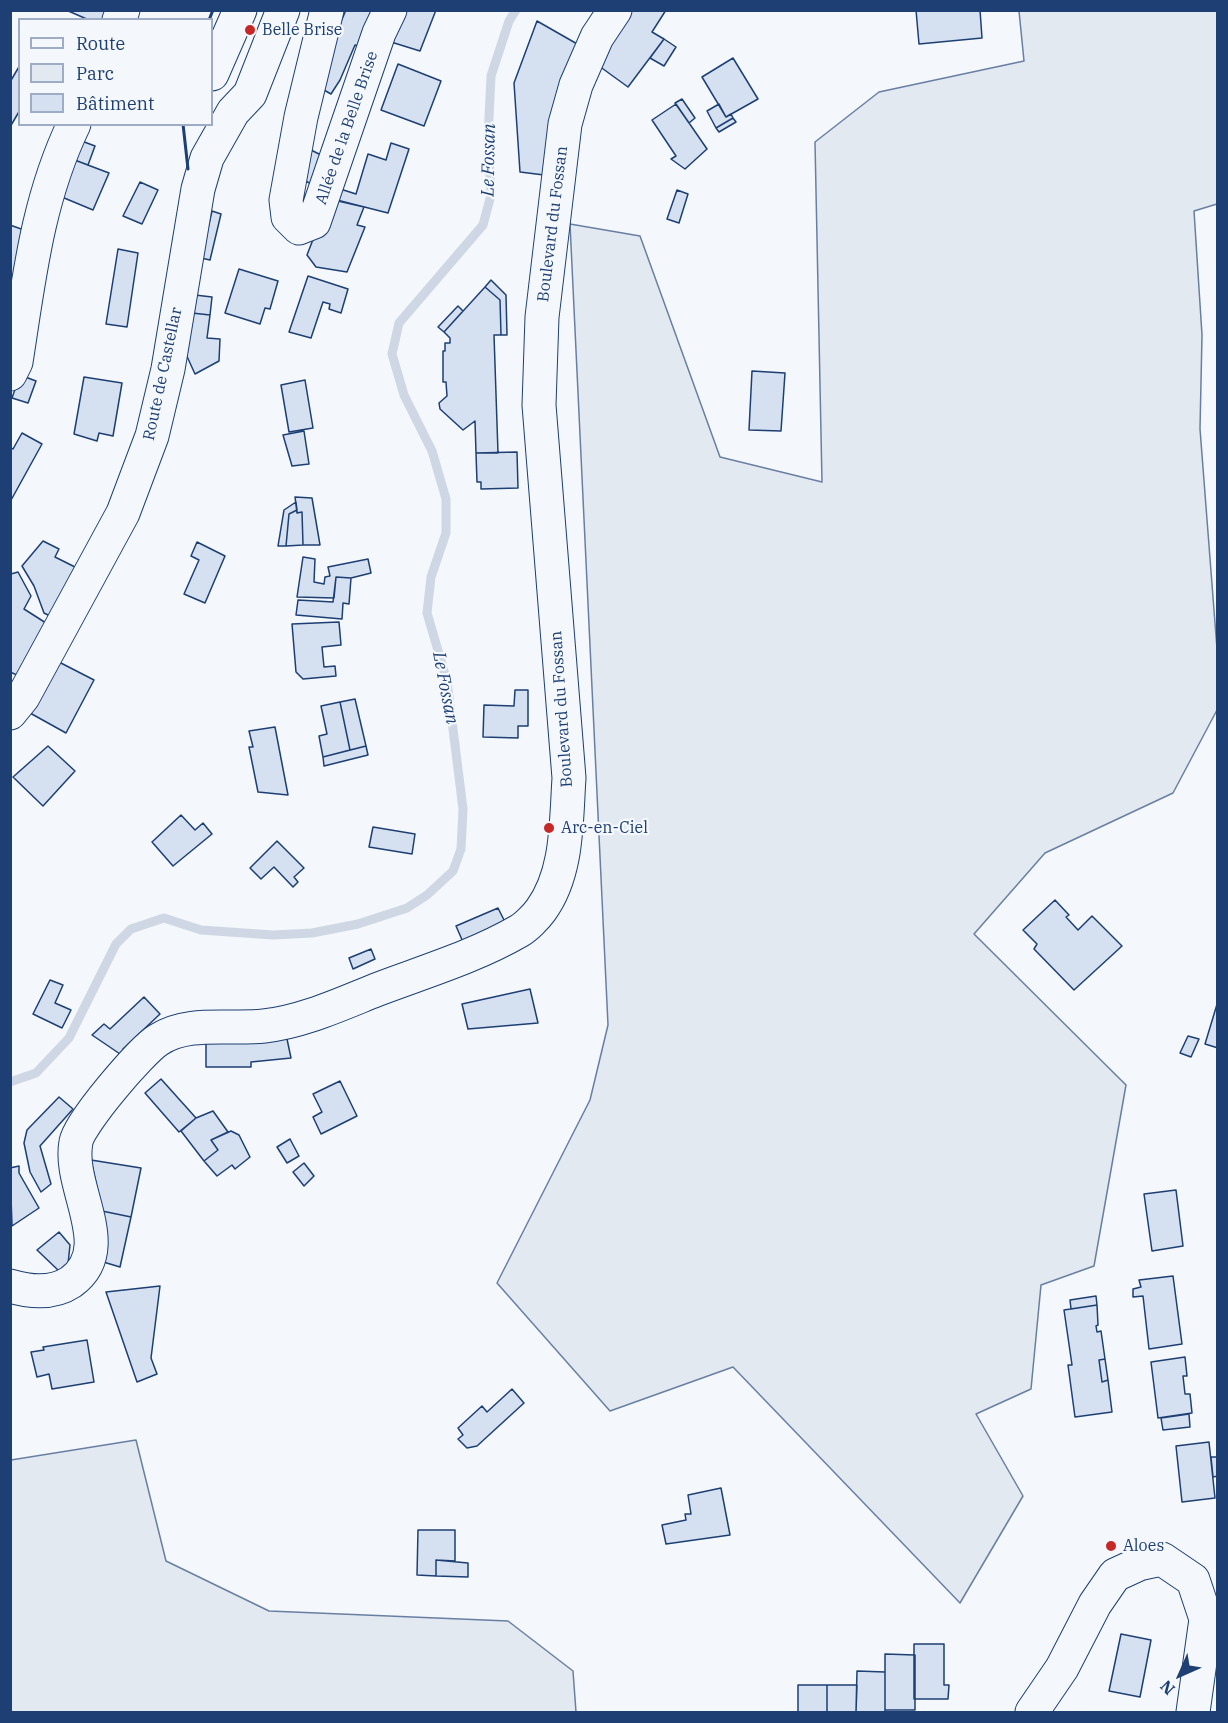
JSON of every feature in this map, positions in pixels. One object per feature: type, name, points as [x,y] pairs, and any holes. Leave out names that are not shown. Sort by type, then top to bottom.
[{"type":"street","points":[[213,72],[240,10]]},
{"type":"street","name":"Route de Castellar","points":[[10,713],[23,697],[123,513],[152,436],[168,369],[198,189],[222,102],[250,94],[283,10]]},
{"type":"street","name":"Allée de la Belle Brise","points":[[327,10],[301,117],[286,200],[288,217],[299,228],[314,222],[379,33],[390,10]]},
{"type":"street","name":"Boulevard du Fossan","points":[[10,1286],[24,1290],[59,1290],[82,1273],[92,1249],[76,1171],[76,1140],[130,1066],[157,1041],[177,1030],[266,1026],[317,1013],[452,962],[520,931],[541,910],[558,878],[565,836],[569,778],[539,405],[542,317],[566,124],[576,85],[597,37],[615,10]]},
{"type":"street","points":[[10,374],[16,362],[36,236],[55,162],[73,126]]},
{"type":"street","points":[[1032,1713],[1062,1668],[1095,1604],[1115,1575],[1139,1564],[1162,1559],[1193,1580],[1206,1619],[1193,1713]]},
{"type":"green space","points":[[1019,11],[1217,11],[1217,204],[1194,211],[1202,335],[1200,429],[1217,649],[1217,710],[1173,793],[1045,853],[974,934],[1126,1085],[1094,1266],[1041,1285],[1031,1389],[976,1414],[1023,1496],[960,1603],[733,1367],[610,1411],[497,1283],[590,1100],[608,1025],[570,224],[640,236],[720,457],[822,482],[815,142],[879,92],[1024,61]]},
{"type":"green space","points":[[136,1440],[166,1561],[269,1611],[508,1621],[573,1671],[576,1712],[11,1712],[11,1460]]},
{"type":"building","points":[[66,10],[112,10],[109,18],[84,18]]},
{"type":"building","points":[[346,10],[372,10],[357,46],[355,45],[340,80],[331,94],[317,86],[320,70]]},
{"type":"building","points":[[404,10],[436,10],[420,51],[391,42]]},
{"type":"building","points":[[629,10],[666,10],[652,32],[664,39],[628,87],[599,66]]},
{"type":"building","points":[[916,10],[980,10],[982,38],[919,44]]},
{"type":"building","points":[[537,21],[579,45],[544,175],[520,172],[514,83]]},
{"type":"building","points":[[664,39],[676,47],[664,66],[650,58]]},
{"type":"building","points":[[733,58],[758,99],[726,117],[702,77]]},
{"type":"building","points":[[398,64],[441,81],[424,126],[381,110]]},
{"type":"building","points":[[18,68],[18,113],[10,127],[10,82]]},
{"type":"building","points":[[682,99],[695,118],[689,123],[675,103]]},
{"type":"building","points":[[676,104],[707,149],[685,169],[671,159],[676,156],[652,120]]},
{"type":"building","points":[[719,104],[726,117],[731,114],[733,118],[716,128],[707,111]]},
{"type":"building","points":[[733,118],[736,122],[719,132],[716,128]]},
{"type":"building","points":[[79,140],[95,146],[88,165],[72,159]]},
{"type":"building","points":[[391,143],[409,149],[388,213],[329,198],[334,187],[356,194],[368,154],[386,160]]},
{"type":"building","points":[[305,147],[329,159],[318,187],[299,178]]},
{"type":"building","points":[[72,159],[109,173],[93,210],[57,195]]},
{"type":"building","points":[[140,182],[158,190],[142,224],[123,216]]},
{"type":"building","points":[[677,190],[688,194],[679,223],[667,219]]},
{"type":"building","points":[[338,201],[364,207],[357,225],[365,227],[347,272],[316,267],[307,255],[324,211]]},
{"type":"building","points":[[212,211],[221,214],[210,260],[201,258]]},
{"type":"building","points":[[10,225],[24,230],[14,289],[10,289]]},
{"type":"building","points":[[118,249],[138,253],[127,327],[106,324]]},
{"type":"building","points":[[239,269],[278,281],[270,309],[265,308],[260,324],[225,313]]},
{"type":"building","points":[[308,276],[348,289],[341,313],[329,309],[330,304],[323,302],[311,338],[289,332]]},
{"type":"building","points":[[491,280],[506,295],[507,335],[501,335],[500,300],[485,287]]},
{"type":"building","points":[[485,287],[500,300],[501,335],[494,335],[498,453],[476,453],[475,421],[463,430],[440,409],[439,403],[447,396],[446,382],[443,382],[443,351],[445,351],[445,343],[450,343],[450,338],[444,332]]},
{"type":"building","points":[[195,295],[212,297],[210,315],[192,313]]},
{"type":"building","points":[[458,306],[463,311],[444,332],[438,327]]},
{"type":"building","points":[[192,313],[210,315],[207,338],[220,339],[219,361],[195,374],[185,352]]},
{"type":"building","points":[[752,371],[785,373],[781,431],[749,430]]},
{"type":"building","points":[[20,375],[36,381],[28,403],[12,398]]},
{"type":"building","points":[[84,377],[122,383],[113,436],[99,433],[97,441],[74,434]]},
{"type":"building","points":[[305,380],[313,428],[289,432],[281,385]]},
{"type":"building","points":[[304,431],[309,464],[292,466],[283,435]]},
{"type":"building","points":[[22,433],[42,444],[10,502],[10,447],[13,449]]},
{"type":"building","points":[[517,452],[518,488],[481,489],[481,482],[477,482],[476,453]]},
{"type":"building","points":[[295,497],[312,498],[320,545],[303,545],[302,512],[297,513]]},
{"type":"building","points":[[296,502],[297,510],[289,514],[286,546],[278,546],[284,510]]},
{"type":"building","points":[[297,510],[297,513],[302,512],[303,545],[286,546],[289,514]]},
{"type":"building","points":[[43,541],[59,549],[55,557],[77,568],[50,616],[44,613],[34,586],[22,566]]},
{"type":"building","points":[[197,542],[225,556],[205,603],[184,594],[199,560],[191,556]]},
{"type":"building","points":[[303,557],[315,559],[314,582],[324,584],[325,577],[330,576],[328,567],[368,559],[371,573],[351,578],[336,577],[334,598],[297,597]]},
{"type":"building","points":[[18,572],[31,596],[24,609],[46,623],[17,675],[10,672],[10,607],[11,574]]},
{"type":"building","points":[[336,577],[351,578],[349,604],[343,603],[342,619],[296,615],[298,600],[333,602]]},
{"type":"building","points":[[339,622],[341,645],[322,647],[324,667],[335,666],[336,676],[303,679],[296,672],[292,624]]},
{"type":"building","points":[[57,661],[94,680],[66,733],[30,713]]},
{"type":"building","points":[[515,690],[528,690],[528,726],[518,726],[518,738],[483,737],[484,705],[514,706]]},
{"type":"building","points":[[355,699],[366,746],[350,750],[340,702]]},
{"type":"building","points":[[340,702],[350,750],[323,757],[319,736],[327,734],[321,706]]},
{"type":"building","points":[[275,727],[288,795],[258,792],[249,747],[253,747],[249,731]]},
{"type":"building","points":[[48,746],[75,771],[43,806],[13,777]]},
{"type":"building","points":[[366,746],[368,755],[324,766],[323,757]]},
{"type":"building","points":[[181,815],[195,830],[203,823],[212,834],[173,866],[152,842]]},
{"type":"building","points":[[373,827],[415,834],[412,854],[369,847]]},
{"type":"building","points":[[277,841],[304,868],[294,877],[298,882],[293,887],[274,867],[261,879],[250,868]]},
{"type":"building","points":[[1055,900],[1069,915],[1066,917],[1078,930],[1092,916],[1122,946],[1074,990],[1034,949],[1037,944],[1023,930]]},
{"type":"building","points":[[498,908],[506,924],[463,942],[456,926]]},
{"type":"building","points":[[371,949],[375,959],[353,969],[349,958]]},
{"type":"building","points":[[50,980],[63,985],[55,1003],[71,1010],[62,1028],[33,1014]]},
{"type":"building","points":[[530,989],[538,1023],[468,1029],[462,1004]]},
{"type":"building","points":[[144,997],[160,1014],[123,1049],[126,1053],[123,1056],[92,1035],[104,1024],[110,1029]]},
{"type":"building","points":[[1218,1001],[1218,1048],[1205,1044]]},
{"type":"building","points":[[1188,1036],[1199,1039],[1191,1057],[1180,1053]]},
{"type":"building","points":[[287,1039],[291,1058],[251,1062],[251,1067],[206,1067],[206,1043]]},
{"type":"building","points":[[161,1079],[196,1118],[179,1132],[145,1093]]},
{"type":"building","points":[[340,1081],[357,1116],[321,1134],[313,1117],[322,1112],[313,1094]]},
{"type":"building","points":[[59,1097],[73,1109],[40,1146],[51,1184],[41,1192],[30,1172],[24,1143],[27,1130]]},
{"type":"building","points":[[213,1111],[228,1132],[211,1140],[218,1150],[204,1161],[181,1131],[196,1118]]},
{"type":"building","points":[[231,1131],[239,1135],[250,1157],[235,1169],[232,1165],[217,1176],[204,1161],[218,1150],[211,1140]]},
{"type":"building","points":[[290,1139],[299,1156],[287,1163],[277,1147]]},
{"type":"building","points":[[91,1160],[141,1168],[131,1217],[102,1211]]},
{"type":"building","points":[[304,1163],[314,1176],[304,1186],[293,1172]]},
{"type":"building","points":[[19,1166],[19,1173],[39,1208],[12,1226],[10,1168]]},
{"type":"building","points":[[1176,1190],[1183,1246],[1152,1251],[1144,1194]]},
{"type":"building","points":[[102,1211],[131,1217],[120,1267],[100,1261]]},
{"type":"building","points":[[59,1232],[70,1245],[68,1264],[59,1271],[37,1250]]},
{"type":"building","points":[[1173,1276],[1182,1344],[1149,1349],[1143,1296],[1133,1297],[1133,1289],[1141,1287],[1139,1280]]},
{"type":"building","points":[[160,1286],[151,1358],[157,1374],[137,1382],[106,1292]]},
{"type":"building","points":[[1096,1296],[1097,1305],[1071,1309],[1070,1300]]},
{"type":"building","points":[[1097,1305],[1098,1325],[1096,1326],[1097,1332],[1101,1331],[1105,1359],[1099,1360],[1102,1382],[1108,1380],[1112,1412],[1075,1417],[1068,1365],[1072,1365],[1064,1310]]},
{"type":"building","points":[[87,1340],[94,1382],[52,1389],[49,1374],[37,1377],[31,1352],[44,1350],[43,1347]]},
{"type":"building","points":[[1185,1357],[1187,1376],[1183,1376],[1185,1394],[1190,1394],[1192,1413],[1158,1418],[1151,1362]]},
{"type":"building","points":[[1105,1359],[1108,1380],[1102,1382],[1099,1360]]},
{"type":"building","points":[[512,1389],[524,1403],[477,1446],[467,1448],[458,1439],[463,1435],[458,1428],[482,1406],[487,1412]]},
{"type":"building","points":[[1189,1414],[1190,1427],[1163,1430],[1161,1418]]},
{"type":"building","points":[[1209,1442],[1215,1498],[1182,1502],[1176,1446]]},
{"type":"building","points":[[1211,1457],[1218,1457],[1218,1476],[1213,1477]]},
{"type":"building","points":[[721,1488],[730,1535],[666,1544],[662,1525],[686,1520],[685,1514],[691,1514],[688,1495]]},
{"type":"building","points":[[418,1530],[455,1530],[455,1561],[436,1560],[436,1576],[417,1575]]},
{"type":"building","points":[[436,1560],[468,1563],[468,1577],[436,1576]]},
{"type":"building","points":[[1121,1634],[1151,1640],[1140,1697],[1109,1691]]},
{"type":"building","points":[[914,1644],[944,1644],[944,1685],[949,1685],[948,1699],[914,1699]]},
{"type":"building","points":[[885,1654],[915,1655],[915,1710],[885,1710]]},
{"type":"building","points":[[857,1671],[885,1672],[885,1712],[856,1712]]},
{"type":"building","points":[[798,1685],[827,1685],[827,1712],[798,1712]]},
{"type":"building","points":[[827,1685],[857,1685],[856,1712],[827,1712]]},
{"type":"waterway","name":"Le Fossan","points":[[10,1082],[36,1073],[69,1038],[116,944],[131,929],[164,918],[201,930],[273,935],[312,933],[358,924],[407,908],[427,895],[453,871],[461,849],[463,809],[447,681],[427,613],[431,577],[446,533],[446,499],[432,451],[404,395],[392,354],[399,323],[483,225],[491,195],[488,139],[491,76],[509,21],[516,10]]},
{"type":"wall","points":[[210,18],[213,10]]},
{"type":"wall","points":[[183,126],[188,169]]},
{"type":"place","name":"Belle Brise","points":[[250,30]]},
{"type":"place","name":"Arc-en-Ciel","points":[[549,828]]},
{"type":"place","name":"Aloes","points":[[1111,1546]]}]
